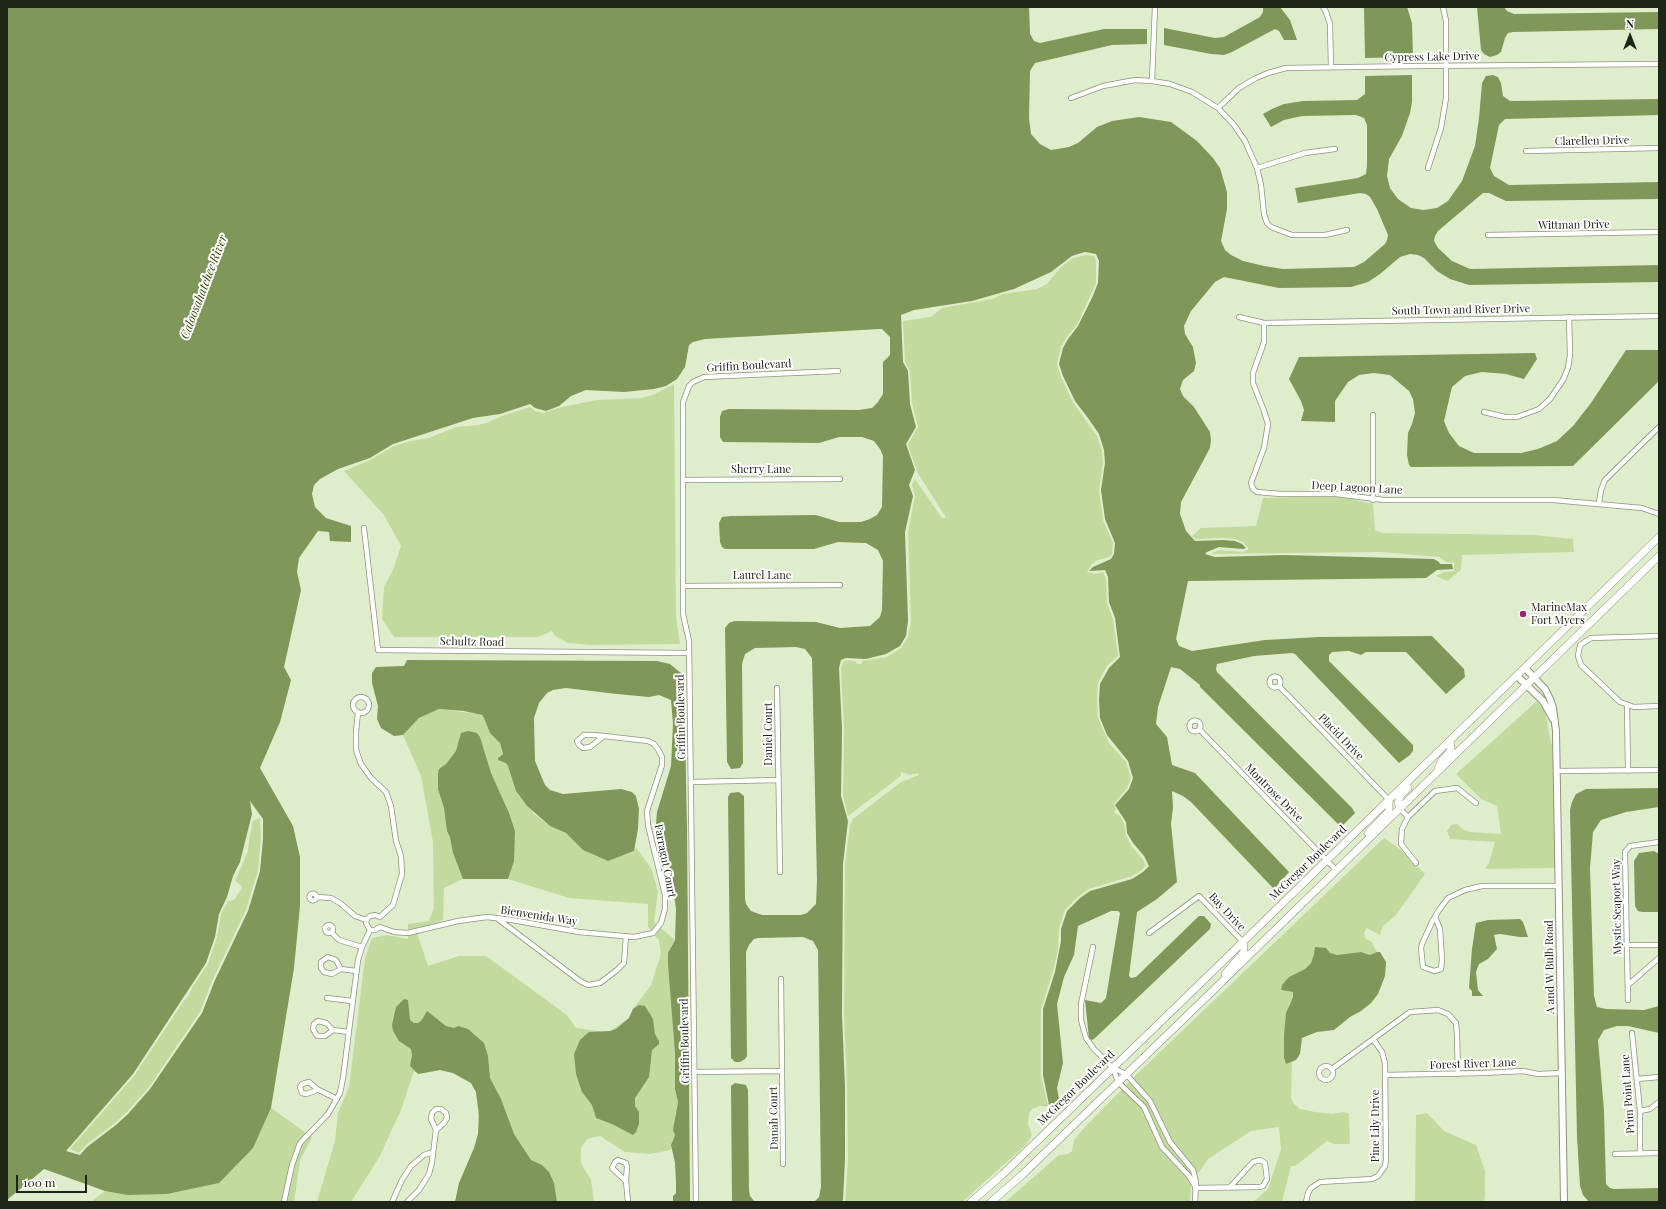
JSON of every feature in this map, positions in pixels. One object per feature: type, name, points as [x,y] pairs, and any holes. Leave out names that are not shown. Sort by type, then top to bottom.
[{"type":"main road","name":"McGregor Boulevard","points":[[971,1202],[1113,1068],[1659,537]]},
{"type":"main road","points":[[991,1202],[1118,1082],[1400,809],[1657,558],[1659,550]]},
{"type":"main road","points":[[1436,773],[1442,760],[1451,750],[1450,741]]},
{"type":"main road","points":[[1400,809],[1398,802],[1401,795],[1428,767],[1430,760]]},
{"type":"main road","points":[[1363,844],[1366,835],[1388,811],[1389,800]]},
{"type":"main road","points":[[1221,983],[1226,971],[1244,952],[1243,942]]},
{"type":"street","points":[[1152,81],[1155,7]]},
{"type":"street","points":[[1322,7],[1326,12],[1330,24],[1331,67]]},
{"type":"street","points":[[1428,168],[1441,128],[1445,110],[1447,65],[1446,21],[1443,7]]},
{"type":"street","name":"Cypress Lake Drive","points":[[1218,108],[1244,84],[1268,72],[1292,68],[1447,65],[1659,64]]},
{"type":"street","points":[[1070,98],[1116,82],[1135,80],[1152,81],[1192,92],[1218,108],[1234,125],[1245,141],[1257,168],[1261,185],[1264,214],[1267,223],[1276,230],[1292,235],[1325,235],[1347,230]]},
{"type":"street","name":"Clarellen Drive","points":[[1526,151],[1659,148]]},
{"type":"street","points":[[1257,168],[1305,153],[1335,149]]},
{"type":"street","name":"Wittman Drive","points":[[1488,235],[1659,232]]},
{"type":"street","name":"South Town and River Drive","points":[[1264,323],[1659,316]]},
{"type":"street","points":[[1239,317],[1264,323]]},
{"type":"street","points":[[1484,412],[1505,417],[1517,417],[1539,409],[1550,399],[1563,380],[1568,368],[1570,355],[1569,318]]},
{"type":"street","name":"Deep Lagoon Lane","points":[[1264,323],[1264,342],[1254,368],[1253,378],[1255,389],[1267,418],[1268,430],[1264,448],[1251,483],[1253,489],[1257,492],[1269,494],[1336,494],[1373,500],[1553,500],[1642,508],[1659,514]]},
{"type":"street","name":"Griffin Boulevard","points":[[696,1202],[689,653],[688,635],[683,620],[682,402],[686,392],[693,382],[698,379],[709,377],[838,371]]},
{"type":"street","points":[[1373,415],[1373,500]]},
{"type":"street","points":[[1599,503],[1601,490],[1605,480],[1659,427]]},
{"type":"street","name":"Sherry Lane","points":[[682,480],[840,479]]},
{"type":"street","name":"Schultz Road","points":[[364,528],[378,650],[689,653]]},
{"type":"street","name":"Laurel Lane","points":[[683,586],[840,585]]},
{"type":"street","points":[[1659,636],[1591,638],[1582,644],[1578,650],[1581,665],[1615,698],[1634,707],[1659,706]]},
{"type":"street","name":"A and W Bulb Road","points":[[1525,668],[1545,690],[1550,699],[1554,708],[1556,731],[1564,1202]]},
{"type":"street","name":"A and W Bulb Road","points":[[1516,676],[1536,694],[1548,708],[1556,731]]},
{"type":"street","name":"Placid Drive","points":[[1279,686],[1389,800]]},
{"type":"street","name":"Daniel Court","points":[[777,688],[780,872]]},
{"type":"street","points":[[1627,705],[1628,771]]},
{"type":"street","points":[[358,713],[356,750],[361,764],[370,778],[386,792],[391,806],[396,841],[401,856],[402,874],[393,905],[380,917]]},
{"type":"street","name":"Montrose Drive","points":[[1199,729],[1336,870]]},
{"type":"street","name":"Farragut Court","points":[[604,736],[590,747],[583,748],[579,745],[578,741],[584,735],[604,736],[648,741],[654,744],[662,757],[662,765],[649,804],[648,817],[665,895],[665,909],[661,922],[654,933],[634,937],[626,936]]},
{"type":"street","points":[[1557,772],[1659,770]]},
{"type":"street","name":"Daniel Court","points":[[691,782],[778,780]]},
{"type":"street","points":[[1416,863],[1401,844],[1402,830],[1408,817],[1435,791],[1457,788],[1476,803]]},
{"type":"street","points":[[1400,809],[1408,817]]},
{"type":"street","name":"Mystic Seaport Way","points":[[1628,1000],[1625,852],[1630,846],[1659,842]]},
{"type":"street","points":[[1436,917],[1440,929],[1442,960],[1441,968],[1434,971],[1423,967],[1421,958],[1422,944],[1436,917],[1448,898],[1473,887],[1559,886]]},
{"type":"street","name":"Bay Drive","points":[[1150,933],[1199,896],[1243,942]]},
{"type":"street","points":[[317,897],[331,898],[340,903],[355,916],[366,920]]},
{"type":"street","points":[[366,920],[368,917],[373,915],[380,917]]},
{"type":"street","points":[[370,930],[375,930],[380,927],[382,921],[380,917]]},
{"type":"street","name":"Bienvenida Way","points":[[380,927],[394,932],[408,933],[458,921],[488,917],[579,932],[626,936]]},
{"type":"street","points":[[497,918],[580,981],[588,985],[600,983],[624,963],[626,936]]},
{"type":"street","points":[[366,920],[366,925],[370,930]]},
{"type":"street","points":[[284,1202],[292,1164],[300,1143],[328,1114],[337,1099],[344,1078],[356,971],[362,947],[370,930]]},
{"type":"street","points":[[331,932],[339,940],[362,947]]},
{"type":"street","points":[[1626,945],[1659,945]]},
{"type":"street","points":[[1093,947],[1081,1004],[1082,1026],[1086,1038],[1113,1068],[1126,1074],[1150,1101],[1170,1142],[1193,1170],[1196,1182],[1195,1202]]},
{"type":"street","points":[[342,969],[333,958],[325,958],[321,962],[322,970],[326,974],[332,974],[342,969],[356,971]]},
{"type":"street","points":[[1628,985],[1659,958]]},
{"type":"street","name":"Danah Court","points":[[781,980],[783,1164]]},
{"type":"street","points":[[327,998],[352,1001]]},
{"type":"street","points":[[1332,1069],[1410,1012],[1432,1010],[1443,1011],[1452,1018],[1457,1029],[1458,1074]]},
{"type":"street","points":[[333,1030],[349,1032]]},
{"type":"street","name":"Prim Point Lane","points":[[1632,1033],[1640,1110],[1640,1153]]},
{"type":"street","name":"Pine Lily Drive","points":[[1306,1202],[1311,1188],[1320,1182],[1372,1179],[1382,1172],[1386,1160],[1384,1057],[1373,1039]]},
{"type":"street","points":[[1113,1068],[1118,1082],[1144,1107],[1158,1141],[1166,1153],[1193,1180],[1195,1188]]},
{"type":"street","name":"Forest River Lane","points":[[1385,1075],[1523,1071],[1538,1074],[1562,1074]]},
{"type":"street","name":"Danah Court","points":[[695,1072],[782,1072]]},
{"type":"street","points":[[1637,1079],[1659,1077]]},
{"type":"street","points":[[316,1089],[337,1099]]},
{"type":"street","points":[[1640,1110],[1650,1109],[1659,1102]]},
{"type":"street","points":[[406,1202],[419,1190],[426,1180],[430,1168],[436,1130],[431,1119],[432,1113],[436,1109],[442,1109],[446,1113],[447,1118],[436,1130]]},
{"type":"street","points":[[392,1202],[402,1180],[411,1166],[424,1155],[433,1152]]},
{"type":"street","points":[[1615,1154],[1659,1153]]},
{"type":"street","points":[[626,1181],[612,1168],[618,1160],[626,1163],[628,1167],[626,1181],[628,1202]]},
{"type":"street","points":[[1195,1188],[1230,1187],[1263,1186],[1267,1179],[1265,1163],[1260,1160],[1253,1162],[1230,1187]]},
{"type":"shaded area","points":[[1086,255],[1094,256],[1096,261],[1096,283],[1077,325],[1066,338],[1061,347],[1057,364],[1061,377],[1073,402],[1097,436],[1102,451],[1103,463],[1099,490],[1103,520],[1113,543],[1112,554],[1109,557],[1098,560],[1092,564],[1087,572],[1096,574],[1103,572],[1106,578],[1107,603],[1113,619],[1118,656],[1107,666],[1098,683],[1098,718],[1109,743],[1126,762],[1131,778],[1127,788],[1114,804],[1116,809],[1114,812],[1120,816],[1124,823],[1126,835],[1132,847],[1146,865],[1142,870],[1132,876],[1089,889],[1079,896],[1065,910],[1059,928],[1058,950],[1053,971],[1041,1009],[1041,1075],[1048,1106],[1039,1106],[1032,1109],[1029,1113],[1028,1124],[1032,1135],[1026,1145],[962,1202],[845,1202],[848,1159],[844,1014],[845,864],[850,825],[853,819],[901,782],[919,775],[917,773],[910,775],[901,772],[901,776],[848,816],[843,796],[844,729],[841,668],[843,662],[846,660],[855,661],[857,664],[862,664],[862,661],[886,657],[901,648],[908,637],[911,621],[908,532],[915,496],[912,485],[915,479],[942,518],[945,518],[917,472],[908,444],[918,427],[912,403],[910,371],[905,362],[903,321],[931,317],[942,308],[992,299],[1003,294],[1037,289],[1047,284],[1060,268],[1073,258]]},
{"type":"shaded area","points":[[674,384],[676,618],[680,644],[591,645],[568,643],[555,636],[552,631],[538,637],[394,637],[382,619],[384,587],[393,570],[401,546],[384,515],[344,471],[370,460],[394,446],[410,441],[429,438],[456,427],[478,425],[489,422],[530,407],[535,411],[543,413],[562,407],[597,400],[642,398],[655,394]]},
{"type":"shaded area","points":[[1337,496],[1373,504],[1375,530],[1382,533],[1534,535],[1573,539],[1574,552],[1462,555],[1461,570],[1447,581],[1436,576],[1444,572],[1454,571],[1454,563],[1446,562],[1439,557],[1381,552],[1210,554],[1220,550],[1243,552],[1248,550],[1248,548],[1243,542],[1235,539],[1196,539],[1192,536],[1201,528],[1256,526],[1263,498]]},
{"type":"shaded area","points":[[1537,701],[1545,711],[1551,743],[1554,746],[1556,868],[1485,869],[1489,863],[1495,842],[1450,839],[1447,831],[1451,825],[1457,824],[1464,830],[1470,832],[1501,834],[1497,806],[1481,799],[1456,774]]},
{"type":"shaded area","points":[[439,709],[478,714],[484,717],[489,731],[500,743],[503,754],[499,756],[506,763],[511,772],[519,796],[534,814],[550,826],[566,833],[579,846],[589,853],[606,860],[631,853],[636,847],[651,868],[658,891],[654,922],[675,940],[671,946],[675,1089],[678,1102],[675,1117],[675,1135],[672,1141],[671,1150],[650,1154],[625,1152],[600,1136],[587,1139],[581,1148],[581,1163],[591,1180],[594,1202],[455,1202],[459,1183],[477,1141],[479,1127],[476,1092],[471,1083],[453,1073],[440,1070],[420,1074],[414,1071],[401,1110],[380,1156],[351,1202],[317,1202],[335,1141],[338,1113],[349,1087],[365,958],[372,938],[387,935],[408,939],[408,924],[429,921],[434,908],[433,842],[421,776],[403,735],[419,718]],"holes":[[[463,879],[508,879],[569,898],[648,904],[648,927],[659,940],[661,954],[651,985],[633,1009],[629,1018],[610,1031],[603,1032],[576,1028],[567,1015],[486,956],[459,956],[428,966],[416,930],[443,920],[444,888]]]},
{"type":"shaded area","points":[[260,818],[261,838],[258,871],[246,910],[213,979],[200,1012],[149,1087],[127,1112],[86,1145],[79,1153],[70,1149],[134,1076],[189,995],[193,986],[208,964],[217,937],[221,914],[228,901],[234,900],[242,888],[241,885],[235,881],[248,851],[253,821]]},
{"type":"shaded area","points":[[1384,838],[1401,850],[1425,874],[1396,915],[1383,926],[1380,935],[1367,928],[1364,933],[1366,939],[1372,942],[1377,952],[1370,955],[1361,952],[1345,955],[1314,954],[1311,963],[1305,969],[1289,977],[1281,990],[1293,992],[1293,997],[1289,1004],[1284,1058],[1286,1064],[1292,1062],[1291,1098],[1294,1104],[1300,1109],[1332,1114],[1344,1112],[1349,1114],[1350,1144],[1334,1144],[1327,1141],[1295,1166],[1291,1166],[1282,1202],[1253,1202],[1268,1189],[1281,1149],[1279,1127],[1251,1131],[1208,1159],[1191,1184],[1190,1202],[1005,1202],[1059,1155],[1068,1154],[1072,1151],[1074,1140],[1084,1128],[1135,1076]]},
{"type":"shaded area","points":[[271,1108],[312,1137],[300,1161],[294,1202],[93,1202],[93,1200],[105,1191],[127,1195],[262,1128]]},
{"type":"shaded area","points":[[1427,1113],[1444,1131],[1476,1145],[1485,1171],[1485,1198],[1483,1202],[1415,1202],[1416,1115]]},
{"type":"water","name":"Caloosahatchee River","points":[[7,7],[1029,7],[1030,34],[1034,41],[1040,43],[1104,29],[1147,29],[1147,44],[1112,45],[1035,63],[1030,71],[1029,118],[1031,134],[1040,144],[1051,150],[1069,147],[1078,143],[1097,127],[1112,121],[1139,117],[1171,122],[1197,141],[1220,168],[1227,192],[1227,209],[1221,241],[1225,250],[1243,261],[1283,269],[1354,267],[1364,262],[1385,244],[1388,235],[1377,209],[1370,197],[1366,194],[1360,193],[1298,203],[1295,188],[1358,178],[1366,174],[1367,125],[1364,118],[1356,115],[1302,116],[1284,120],[1271,127],[1263,114],[1272,109],[1284,104],[1303,101],[1357,100],[1365,94],[1365,76],[1412,75],[1412,102],[1410,113],[1402,136],[1389,159],[1387,176],[1390,188],[1398,199],[1411,208],[1423,210],[1437,208],[1448,201],[1462,181],[1475,146],[1482,83],[1486,76],[1493,75],[1498,77],[1501,83],[1503,96],[1510,101],[1659,99],[1659,115],[1505,119],[1499,125],[1490,168],[1494,176],[1509,185],[1659,182],[1659,199],[1506,201],[1489,193],[1483,193],[1438,231],[1434,241],[1438,248],[1452,261],[1470,269],[1659,265],[1659,282],[1469,285],[1450,279],[1437,271],[1424,258],[1418,255],[1410,254],[1400,257],[1368,282],[1351,287],[1279,288],[1224,277],[1215,282],[1191,311],[1184,326],[1185,334],[1193,347],[1196,363],[1194,371],[1183,380],[1180,389],[1183,396],[1194,407],[1210,432],[1211,440],[1210,448],[1181,502],[1180,514],[1186,531],[1195,541],[1235,541],[1242,544],[1246,548],[1219,547],[1205,554],[1215,557],[1285,555],[1434,559],[1440,564],[1452,564],[1453,569],[1437,570],[1426,578],[1188,581],[1176,639],[1179,646],[1192,651],[1265,640],[1319,637],[1432,636],[1464,669],[1465,677],[1446,694],[1406,652],[1366,652],[1361,655],[1349,651],[1332,652],[1329,655],[1329,661],[1413,745],[1413,751],[1410,755],[1399,763],[1295,654],[1254,656],[1217,664],[1217,672],[1352,808],[1355,813],[1343,825],[1339,825],[1200,687],[1200,685],[1180,669],[1171,667],[1158,707],[1156,724],[1167,737],[1172,765],[1195,773],[1289,872],[1276,887],[1273,888],[1191,802],[1172,791],[1173,807],[1171,824],[1177,882],[1157,899],[1137,912],[1129,976],[1131,978],[1136,977],[1199,916],[1204,916],[1211,924],[1210,929],[1094,1039],[1091,1040],[1089,1038],[1085,1000],[1101,1003],[1106,998],[1120,913],[1118,911],[1111,911],[1078,926],[1074,955],[1064,977],[1057,1004],[1063,1063],[1057,1088],[1061,1110],[1056,1115],[1052,1112],[1049,1105],[1043,1075],[1043,1009],[1055,972],[1061,941],[1061,929],[1067,911],[1080,898],[1090,891],[1132,879],[1149,866],[1144,856],[1127,833],[1126,822],[1115,805],[1129,789],[1133,778],[1128,761],[1107,735],[1100,718],[1100,684],[1109,668],[1120,657],[1115,618],[1109,602],[1108,577],[1105,570],[1089,571],[1093,567],[1111,559],[1114,554],[1115,543],[1105,519],[1101,490],[1105,463],[1104,450],[1099,434],[1075,401],[1059,364],[1063,348],[1078,326],[1098,283],[1099,261],[1096,254],[1085,252],[1072,256],[1051,272],[1014,289],[972,301],[914,310],[901,315],[903,362],[908,371],[910,404],[916,427],[906,444],[915,470],[909,485],[913,496],[905,532],[908,621],[906,636],[900,646],[886,654],[866,659],[846,658],[841,660],[839,668],[842,729],[841,796],[848,821],[843,864],[842,1014],[845,1087],[845,1159],[843,1200],[841,1202],[814,1202],[819,1197],[821,1187],[818,950],[813,941],[803,937],[759,938],[754,939],[749,945],[746,952],[747,1056],[740,1062],[735,1062],[731,1058],[728,797],[730,793],[739,792],[744,796],[746,904],[751,911],[762,915],[801,915],[807,913],[816,904],[817,881],[812,658],[805,649],[796,647],[755,648],[745,654],[742,664],[743,763],[740,768],[731,769],[727,762],[725,628],[729,623],[734,621],[816,622],[840,628],[870,626],[880,617],[882,610],[883,561],[878,550],[866,543],[838,542],[814,549],[725,549],[722,547],[720,542],[719,523],[722,517],[731,516],[816,515],[839,522],[861,522],[870,519],[877,515],[882,507],[883,456],[874,441],[862,437],[839,437],[819,443],[723,442],[720,437],[720,417],[722,411],[729,409],[859,410],[872,408],[883,394],[883,362],[890,355],[890,337],[882,329],[705,339],[693,342],[689,345],[685,367],[677,379],[666,386],[654,389],[624,392],[586,390],[571,396],[559,406],[546,411],[535,408],[530,404],[500,414],[473,418],[393,444],[370,458],[338,469],[320,479],[314,485],[312,494],[315,507],[326,518],[351,526],[351,542],[330,541],[329,532],[318,531],[299,558],[297,572],[301,590],[284,667],[291,680],[280,722],[260,768],[293,826],[300,857],[300,906],[294,968],[271,1108],[253,1148],[219,1183],[167,1194],[127,1195],[105,1191],[44,1169],[7,1200]],"holes":[[[250,801],[263,819],[260,871],[248,911],[215,980],[202,1013],[150,1089],[128,1114],[87,1147],[80,1155],[66,1151],[133,1074],[206,963],[215,937],[219,914],[227,897],[233,876],[240,862],[252,814]]]},
{"type":"water","points":[[1263,7],[1280,7],[1290,20],[1297,40],[1284,40],[1279,31],[1275,29],[1224,55],[1164,45],[1164,28],[1215,38],[1224,37],[1260,17],[1263,12]]},
{"type":"water","points":[[1364,7],[1407,7],[1412,23],[1413,57],[1365,58]]},
{"type":"water","points":[[1477,7],[1504,7],[1507,11],[1514,14],[1659,12],[1659,29],[1513,32],[1508,33],[1505,38],[1501,52],[1490,57],[1484,54],[1481,50]]},
{"type":"water","points":[[1626,350],[1659,350],[1659,381],[1573,466],[1411,467],[1409,465],[1407,455],[1408,433],[1415,413],[1413,399],[1409,391],[1390,375],[1374,373],[1359,375],[1348,382],[1335,401],[1335,422],[1301,421],[1304,410],[1301,401],[1289,379],[1299,357],[1535,353],[1537,359],[1524,379],[1506,374],[1482,372],[1465,376],[1452,387],[1444,421],[1449,433],[1459,446],[1474,453],[1521,453],[1538,449],[1557,441],[1573,426],[1591,403]]},
{"type":"water","points":[[407,660],[657,661],[670,664],[682,674],[684,678],[687,828],[690,1202],[673,1202],[673,1196],[676,1193],[676,1183],[675,1163],[671,1145],[675,1135],[673,1130],[678,1102],[675,1089],[675,1053],[668,953],[675,940],[676,909],[674,895],[656,824],[657,812],[671,766],[673,724],[671,700],[659,695],[649,697],[566,688],[553,690],[547,693],[539,703],[534,718],[535,761],[545,785],[550,790],[563,794],[621,789],[632,792],[636,796],[639,809],[638,829],[634,851],[608,861],[583,850],[566,833],[550,826],[527,806],[516,791],[508,766],[506,763],[498,760],[498,758],[503,754],[500,743],[490,733],[482,715],[464,711],[439,709],[419,718],[403,735],[394,736],[381,728],[377,719],[378,706],[372,683],[372,673],[376,667],[404,666]]},
{"type":"water","points":[[468,731],[477,733],[480,737],[491,773],[509,813],[515,831],[514,861],[508,879],[463,879],[453,853],[450,837],[447,831],[444,808],[438,789],[439,769],[446,764],[456,751],[461,733]]},
{"type":"water","points":[[1659,788],[1659,807],[1626,812],[1601,820],[1593,832],[1590,868],[1594,996],[1597,1007],[1606,1009],[1644,1010],[1659,1006],[1659,1033],[1628,1026],[1617,1026],[1604,1030],[1598,1040],[1604,1110],[1606,1184],[1610,1188],[1614,1189],[1659,1188],[1659,1202],[1589,1202],[1583,1195],[1580,1186],[1577,1137],[1570,810],[1576,794],[1586,789]]},
{"type":"water","points":[[1654,851],[1659,854],[1659,912],[1642,912],[1638,911],[1635,906],[1634,861],[1639,853]]},
{"type":"water","points":[[1520,919],[1523,922],[1528,937],[1500,934],[1494,935],[1497,949],[1488,959],[1479,964],[1476,972],[1478,990],[1483,996],[1472,996],[1472,991],[1469,988],[1476,923],[1488,920]]},
{"type":"water","points":[[1315,947],[1326,948],[1330,953],[1337,955],[1361,952],[1370,955],[1380,952],[1386,962],[1385,976],[1378,994],[1371,1003],[1334,1030],[1317,1032],[1302,1038],[1300,1054],[1296,1060],[1286,1064],[1284,1058],[1284,1035],[1286,1013],[1293,997],[1293,992],[1281,990],[1282,985],[1289,977],[1305,969],[1311,963]]},
{"type":"water","points":[[404,999],[408,1000],[410,1020],[414,1023],[421,1021],[427,1011],[446,1026],[454,1028],[458,1026],[468,1029],[484,1043],[488,1056],[490,1078],[501,1099],[514,1134],[531,1160],[542,1165],[549,1172],[554,1183],[557,1202],[455,1202],[459,1183],[474,1148],[478,1134],[479,1115],[476,1092],[471,1083],[453,1073],[440,1070],[418,1074],[410,1066],[412,1055],[411,1049],[399,1041],[393,1031],[392,1025],[396,1007]]},
{"type":"water","points":[[639,1005],[645,1006],[653,1019],[655,1034],[659,1044],[652,1050],[649,1077],[635,1098],[635,1106],[639,1112],[639,1124],[633,1135],[612,1124],[596,1118],[592,1105],[582,1092],[576,1074],[574,1054],[580,1040],[589,1032],[610,1031],[616,1029],[629,1018],[633,1009]]},
{"type":"water","points":[[735,1083],[746,1085],[748,1090],[749,1190],[750,1196],[755,1202],[732,1202],[731,1086]]},
{"type":"place","name":"MarineMax Fort Myers","points":[[1523,614]]}]
